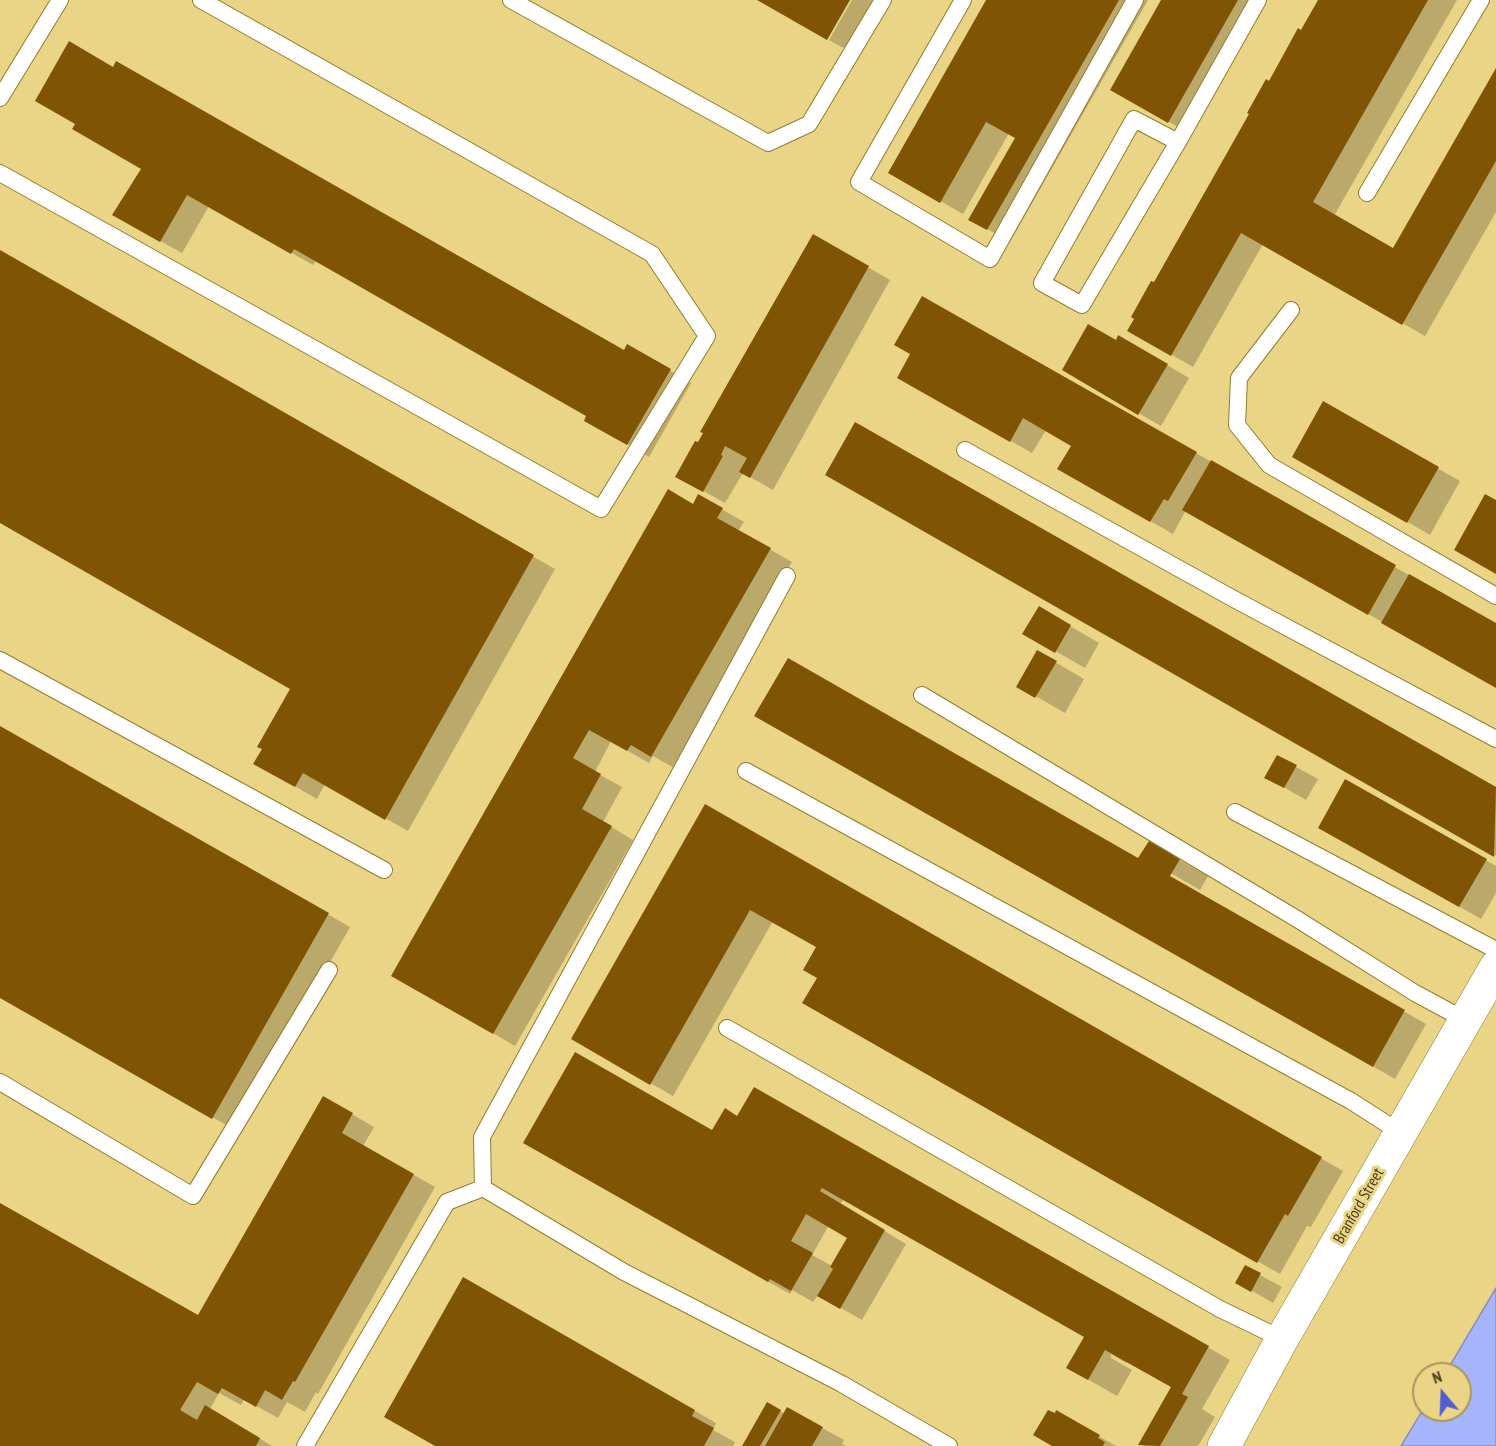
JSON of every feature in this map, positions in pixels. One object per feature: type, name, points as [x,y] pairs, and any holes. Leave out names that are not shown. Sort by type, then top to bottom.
[{"type":"main road","name":"Branford Street","points":[[1224,1446],[1282,1339],[1496,967]]},
{"type":"lane","points":[[0,98],[60,0]]},
{"type":"lane","points":[[0,173],[601,509],[707,336],[652,254],[201,0]]},
{"type":"lane","points":[[511,0],[768,143],[809,124],[883,0]]},
{"type":"lane","points":[[963,0],[859,182],[990,259],[1135,0]]},
{"type":"lane","points":[[1178,142],[1134,119],[1042,283],[1082,305],[1178,142],[1258,0]]},
{"type":"lane","points":[[1367,193],[1481,0]]},
{"type":"lane","points":[[1291,310],[1239,378],[1237,425],[1269,465],[1496,596]]},
{"type":"lane","points":[[965,450],[1232,598],[1496,739]]},
{"type":"lane","points":[[483,1188],[482,1137],[787,576]]},
{"type":"lane","points":[[0,660],[384,870]]},
{"type":"lane","points":[[922,695],[1297,918],[1415,993],[1465,1020]]},
{"type":"lane","points":[[746,771],[1351,1101],[1401,1133]]},
{"type":"lane","points":[[1235,812],[1496,950]]},
{"type":"lane","points":[[0,1082],[194,1196],[329,970]]},
{"type":"lane","points":[[727,1028],[1220,1308],[1282,1339]]},
{"type":"lane","points":[[305,1446],[447,1202],[483,1188]]},
{"type":"lane","points":[[483,1188],[624,1272],[842,1384],[949,1446]]},
{"type":"water","points":[[1496,1288],[1496,1446],[1401,1446],[1416,1422],[1472,1422],[1472,1362],[1452,1362]]},
{"type":"building","points":[[757,0],[850,0],[827,40]]},
{"type":"building","points":[[986,0],[1119,0],[987,230],[968,220],[1015,138],[986,122],[940,203],[888,173]]},
{"type":"building","points":[[1161,0],[1238,0],[1168,123],[1110,90]]},
{"type":"building","points":[[1318,0],[1428,0],[1313,202],[1393,248],[1496,68],[1496,161],[1402,325],[1241,233],[1171,356],[1127,331],[1134,319],[1131,317],[1151,281],[1154,282],[1249,114],[1247,113],[1266,79],[1269,81],[1298,28],[1301,30]]},
{"type":"building","points":[[69,41],[113,67],[116,61],[624,350],[627,344],[671,369],[627,445],[584,421],[586,416],[294,249],[291,254],[187,195],[160,242],[112,215],[141,169],[72,129],[75,124],[35,101]]},
{"type":"building","points":[[813,234],[869,266],[750,478],[739,472],[747,458],[725,446],[721,455],[723,456],[703,492],[675,477],[695,441],[698,442],[703,433],[700,432]]},
{"type":"building","points":[[0,250],[534,555],[385,820],[303,773],[295,787],[253,764],[262,749],[257,747],[290,689],[0,523]]},
{"type":"building","points":[[922,296],[1197,452],[1168,501],[1164,499],[1150,522],[1057,469],[1071,446],[1023,418],[1010,442],[897,378],[910,354],[894,345]]},
{"type":"building","points":[[1088,324],[1116,340],[1118,335],[1168,364],[1138,415],[1062,370]]},
{"type":"building","points":[[1323,401],[1439,467],[1407,523],[1292,457]]},
{"type":"building","points":[[855,422],[1496,787],[1494,857],[825,475]]},
{"type":"building","points":[[1211,460],[1396,565],[1368,615],[1182,510]]},
{"type":"building","points":[[668,489],[693,504],[698,494],[723,508],[717,518],[771,548],[651,757],[631,745],[627,751],[589,730],[573,758],[601,774],[582,809],[612,826],[493,1034],[391,976]]},
{"type":"building","points":[[1485,494],[1496,500],[1496,574],[1454,550]]},
{"type":"building","points":[[1409,574],[1496,623],[1496,688],[1381,623]]},
{"type":"building","points":[[1039,606],[1071,625],[1055,653],[1022,634]]},
{"type":"building","points":[[1037,650],[1057,661],[1035,698],[1016,687]]},
{"type":"building","points":[[788,658],[1138,858],[1149,841],[1180,859],[1170,876],[1405,1010],[1373,1067],[754,716]]},
{"type":"building","points":[[0,726],[329,913],[212,1119],[0,998]]},
{"type":"building","points":[[1277,755],[1297,765],[1284,788],[1264,778]]},
{"type":"building","points":[[1345,779],[1487,859],[1459,907],[1318,828]]},
{"type":"building","points":[[705,804],[1322,1157],[1288,1216],[1285,1214],[1257,1263],[802,1003],[817,978],[803,970],[816,947],[750,910],[650,1085],[571,1039]]},
{"type":"building","points":[[575,1052],[712,1130],[725,1108],[737,1116],[754,1087],[1209,1346],[1182,1394],[1188,1397],[1160,1446],[1138,1445],[1171,1387],[1105,1350],[1088,1380],[1066,1368],[1084,1337],[822,1188],[820,1191],[885,1230],[840,1309],[817,1296],[833,1269],[830,1267],[847,1238],[806,1214],[791,1241],[813,1253],[791,1291],[770,1279],[768,1282],[523,1143]]},
{"type":"building","points":[[323,1096],[353,1113],[342,1133],[414,1174],[295,1382],[293,1381],[282,1400],[265,1390],[256,1407],[222,1388],[218,1394],[197,1382],[180,1410],[197,1420],[205,1405],[260,1438],[256,1446],[0,1446],[0,1203],[198,1315]]},
{"type":"building","points":[[1245,1265],[1261,1273],[1251,1292],[1235,1283]]},
{"type":"building","points":[[463,1277],[695,1410],[692,1416],[714,1428],[704,1446],[435,1446],[384,1417]]},
{"type":"building","points":[[767,1402],[781,1410],[760,1446],[742,1446]]},
{"type":"building","points":[[787,1407],[823,1427],[812,1446],[765,1446]]},
{"type":"building","points":[[1048,1410],[1055,1413],[1056,1410],[1100,1435],[1098,1438],[1105,1442],[1103,1446],[1052,1446],[1033,1435]]}]
